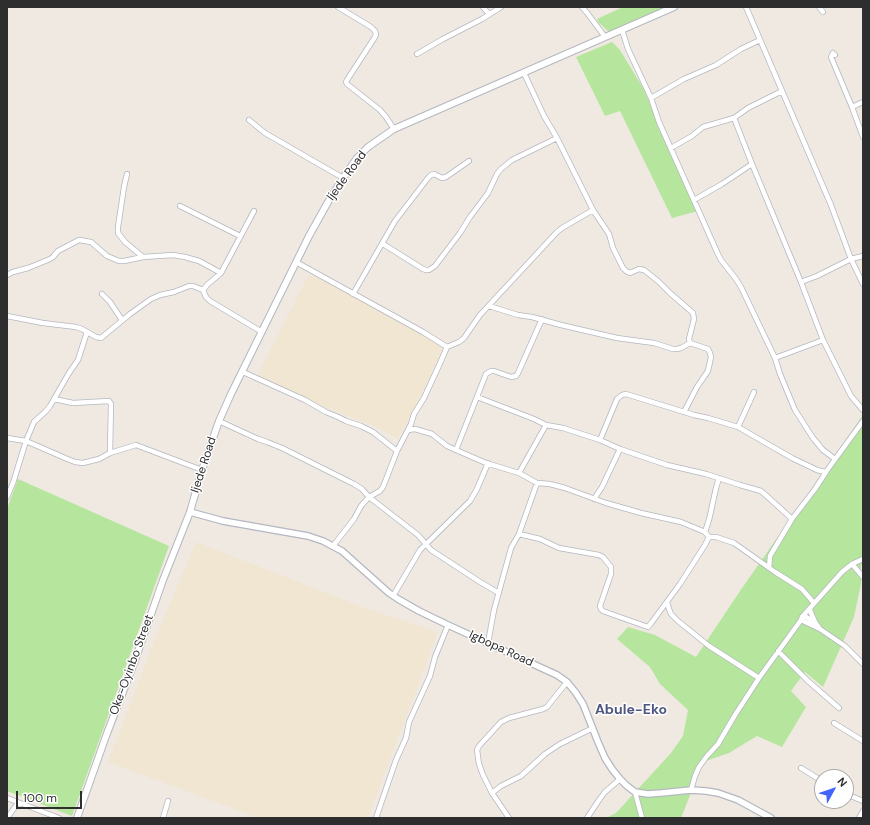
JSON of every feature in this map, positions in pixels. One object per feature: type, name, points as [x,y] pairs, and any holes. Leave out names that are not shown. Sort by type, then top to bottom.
[{"type":"main road","name":"Ijede Road","points":[[190,512],[202,470],[219,421],[231,394],[296,262],[328,202],[343,178],[368,147],[394,130],[674,7]]},
{"type":"main road","name":"Oke-Oyinbo Street","points":[[76,818],[190,512]]},
{"type":"street","points":[[338,7],[371,27],[376,34],[346,82],[380,110],[394,130]]},
{"type":"street","points":[[483,7],[489,14]]},
{"type":"street","points":[[417,54],[501,7]]},
{"type":"street","points":[[582,7],[605,37]]},
{"type":"street","points":[[746,7],[831,205],[851,259],[863,284]]},
{"type":"street","points":[[820,7],[823,12]]},
{"type":"street","points":[[622,30],[628,49],[651,98],[659,122],[717,252],[721,260],[736,279],[775,358],[780,374],[796,410],[813,438],[823,450],[835,459]]},
{"type":"street","points":[[651,98],[684,79],[716,65],[740,49],[760,40]]},
{"type":"street","points":[[835,54],[831,57],[863,136]]},
{"type":"street","points":[[524,73],[544,116],[557,138],[593,210],[609,234],[613,248],[626,271],[630,273],[639,269],[644,270],[693,313],[694,319],[689,339],[690,342]]},
{"type":"street","points":[[671,148],[692,136],[703,127],[734,118],[782,91]]},
{"type":"street","points":[[852,107],[863,102]]},
{"type":"street","points":[[734,118],[823,340],[851,396],[863,410]]},
{"type":"street","points":[[249,120],[264,133],[343,178]]},
{"type":"street","points":[[382,244],[423,269],[429,270],[435,266],[460,233],[488,193],[502,169],[512,160],[557,138]]},
{"type":"street","points":[[353,294],[395,221],[430,175],[434,174],[442,178],[446,177],[469,161]]},
{"type":"street","points":[[694,200],[752,164]]},
{"type":"street","points":[[127,174],[118,233],[125,242],[143,257]]},
{"type":"street","points":[[180,206],[240,236]]},
{"type":"street","points":[[254,210],[221,273],[207,285],[204,290],[206,297],[210,301],[262,332]]},
{"type":"street","points":[[333,546],[354,519],[361,506],[369,497],[380,491],[383,487],[397,450],[411,424],[414,414],[424,398],[447,347],[464,338],[480,315],[557,232],[593,210]]},
{"type":"street","points":[[7,275],[50,259],[58,251],[79,240],[91,242],[107,256],[119,261],[173,254],[207,265],[221,273]]},
{"type":"street","points":[[801,282],[817,276],[851,259],[863,256]]},
{"type":"street","points":[[296,262],[423,332],[447,347]]},
{"type":"street","points":[[7,316],[43,323],[82,328],[96,337],[101,338],[122,320],[151,299],[189,286],[204,290]]},
{"type":"street","points":[[102,294],[110,302],[122,320]]},
{"type":"street","points":[[489,306],[518,316],[542,319],[561,325],[618,338],[654,343],[673,349],[677,349],[690,342],[708,349],[711,357],[708,371],[697,387],[684,412]]},
{"type":"street","points":[[456,450],[486,374],[494,371],[511,377],[516,376],[542,319]]},
{"type":"street","points":[[7,497],[34,422],[46,412],[78,360],[87,332]]},
{"type":"street","points":[[775,358],[823,340]]},
{"type":"street","points":[[242,372],[305,400],[326,412],[373,432],[397,450]]},
{"type":"street","points":[[738,427],[754,392]]},
{"type":"street","points":[[600,440],[617,400],[622,395],[626,394],[738,427],[792,458],[817,470],[825,472]]},
{"type":"street","points":[[477,397],[546,425],[563,428],[600,440],[620,449],[667,465],[706,474],[761,491],[792,519]]},
{"type":"street","points":[[54,399],[68,403],[109,401],[111,404],[110,453]]},
{"type":"street","points":[[219,421],[258,439],[272,443],[354,484],[418,535],[431,550],[480,582],[500,593]]},
{"type":"street","points":[[769,568],[770,556],[792,519],[863,421]]},
{"type":"street","points":[[411,424],[415,429]]},
{"type":"street","points":[[520,473],[546,425]]},
{"type":"street","points":[[408,430],[415,429],[432,434],[447,446],[488,463],[520,473],[537,483],[550,484],[641,513],[681,522],[705,532],[709,537]]},
{"type":"street","points":[[7,438],[26,441],[75,462],[83,463],[99,459],[110,453],[136,445],[202,470]]},
{"type":"street","points":[[594,499],[602,487],[620,449]]},
{"type":"street","points":[[393,596],[420,550],[470,501],[488,463]]},
{"type":"street","points":[[705,532],[710,520],[719,478]]},
{"type":"street","points":[[488,643],[494,610],[500,593],[511,548],[519,534],[537,483]]},
{"type":"street","name":"Igbopa Road","points":[[190,512],[223,521],[308,536],[333,546],[348,556],[393,596],[419,611],[557,675],[567,682],[576,692],[583,704],[605,758],[620,780],[635,792]]},
{"type":"street","points":[[519,534],[540,539],[559,548],[603,557],[611,567],[612,574],[600,606],[601,609],[648,627],[695,561],[709,537]]},
{"type":"street","points":[[709,537],[716,536],[734,543],[747,551],[769,568],[802,589],[814,603]]},
{"type":"street","points":[[691,790],[699,768],[718,744],[759,678],[801,619],[837,577],[852,564],[863,558]]},
{"type":"street","points":[[852,564],[863,577]]},
{"type":"street","points":[[667,602],[671,614],[678,621],[709,646],[759,678]]},
{"type":"street","points":[[810,609],[815,622],[820,629]]},
{"type":"street","points":[[801,619],[806,618],[815,622]]},
{"type":"street","points":[[801,619],[820,629],[845,646],[863,664]]},
{"type":"street","points":[[376,818],[396,760],[406,738],[410,722],[430,676],[435,657],[448,625]]},
{"type":"street","points":[[778,651],[808,681],[839,708]]},
{"type":"street","points":[[509,818],[492,793],[479,764],[477,750],[501,722],[506,719],[547,707],[567,682]]},
{"type":"street","points":[[834,723],[863,741]]},
{"type":"street","points":[[492,793],[501,786],[521,776],[545,754],[560,744],[593,728]]},
{"type":"street","points":[[801,768],[814,776]]},
{"type":"street","points":[[587,818],[605,792],[620,780]]},
{"type":"street","points":[[642,818],[635,792],[661,794],[691,790],[706,790],[728,795],[771,818]]},
{"type":"street","points":[[7,798],[59,818]]},
{"type":"street","points":[[163,818],[168,801]]},
{"type":"street","points":[[7,818],[18,803]]},
{"type":"street","points":[[858,818],[863,811]]},
{"type":"shaded area","points":[[309,274],[423,334],[441,347],[442,350],[424,389],[398,439],[377,427],[317,404],[257,376]]},
{"type":"shaded area","points":[[196,542],[365,608],[438,632],[368,818],[259,818],[108,762],[155,639]]},
{"type":"green space","points":[[623,7],[665,7],[614,31],[609,32],[599,23],[597,19]]},
{"type":"green space","points":[[612,42],[620,50],[643,88],[698,211],[672,218],[620,111],[605,116],[576,57]]},
{"type":"green space","points":[[863,415],[863,563],[861,565],[861,584],[854,617],[823,687],[805,672],[791,691],[806,707],[782,747],[757,736],[729,753],[703,762],[681,818],[606,818],[616,813],[671,753],[683,736],[688,710],[660,684],[650,667],[617,639],[628,627],[655,635],[696,657],[740,591]]},
{"type":"green space","points":[[18,479],[169,546],[72,816],[7,791],[7,509]]},
{"type":"district","name":"Abule-Eko","points":[[631,710]]}]
